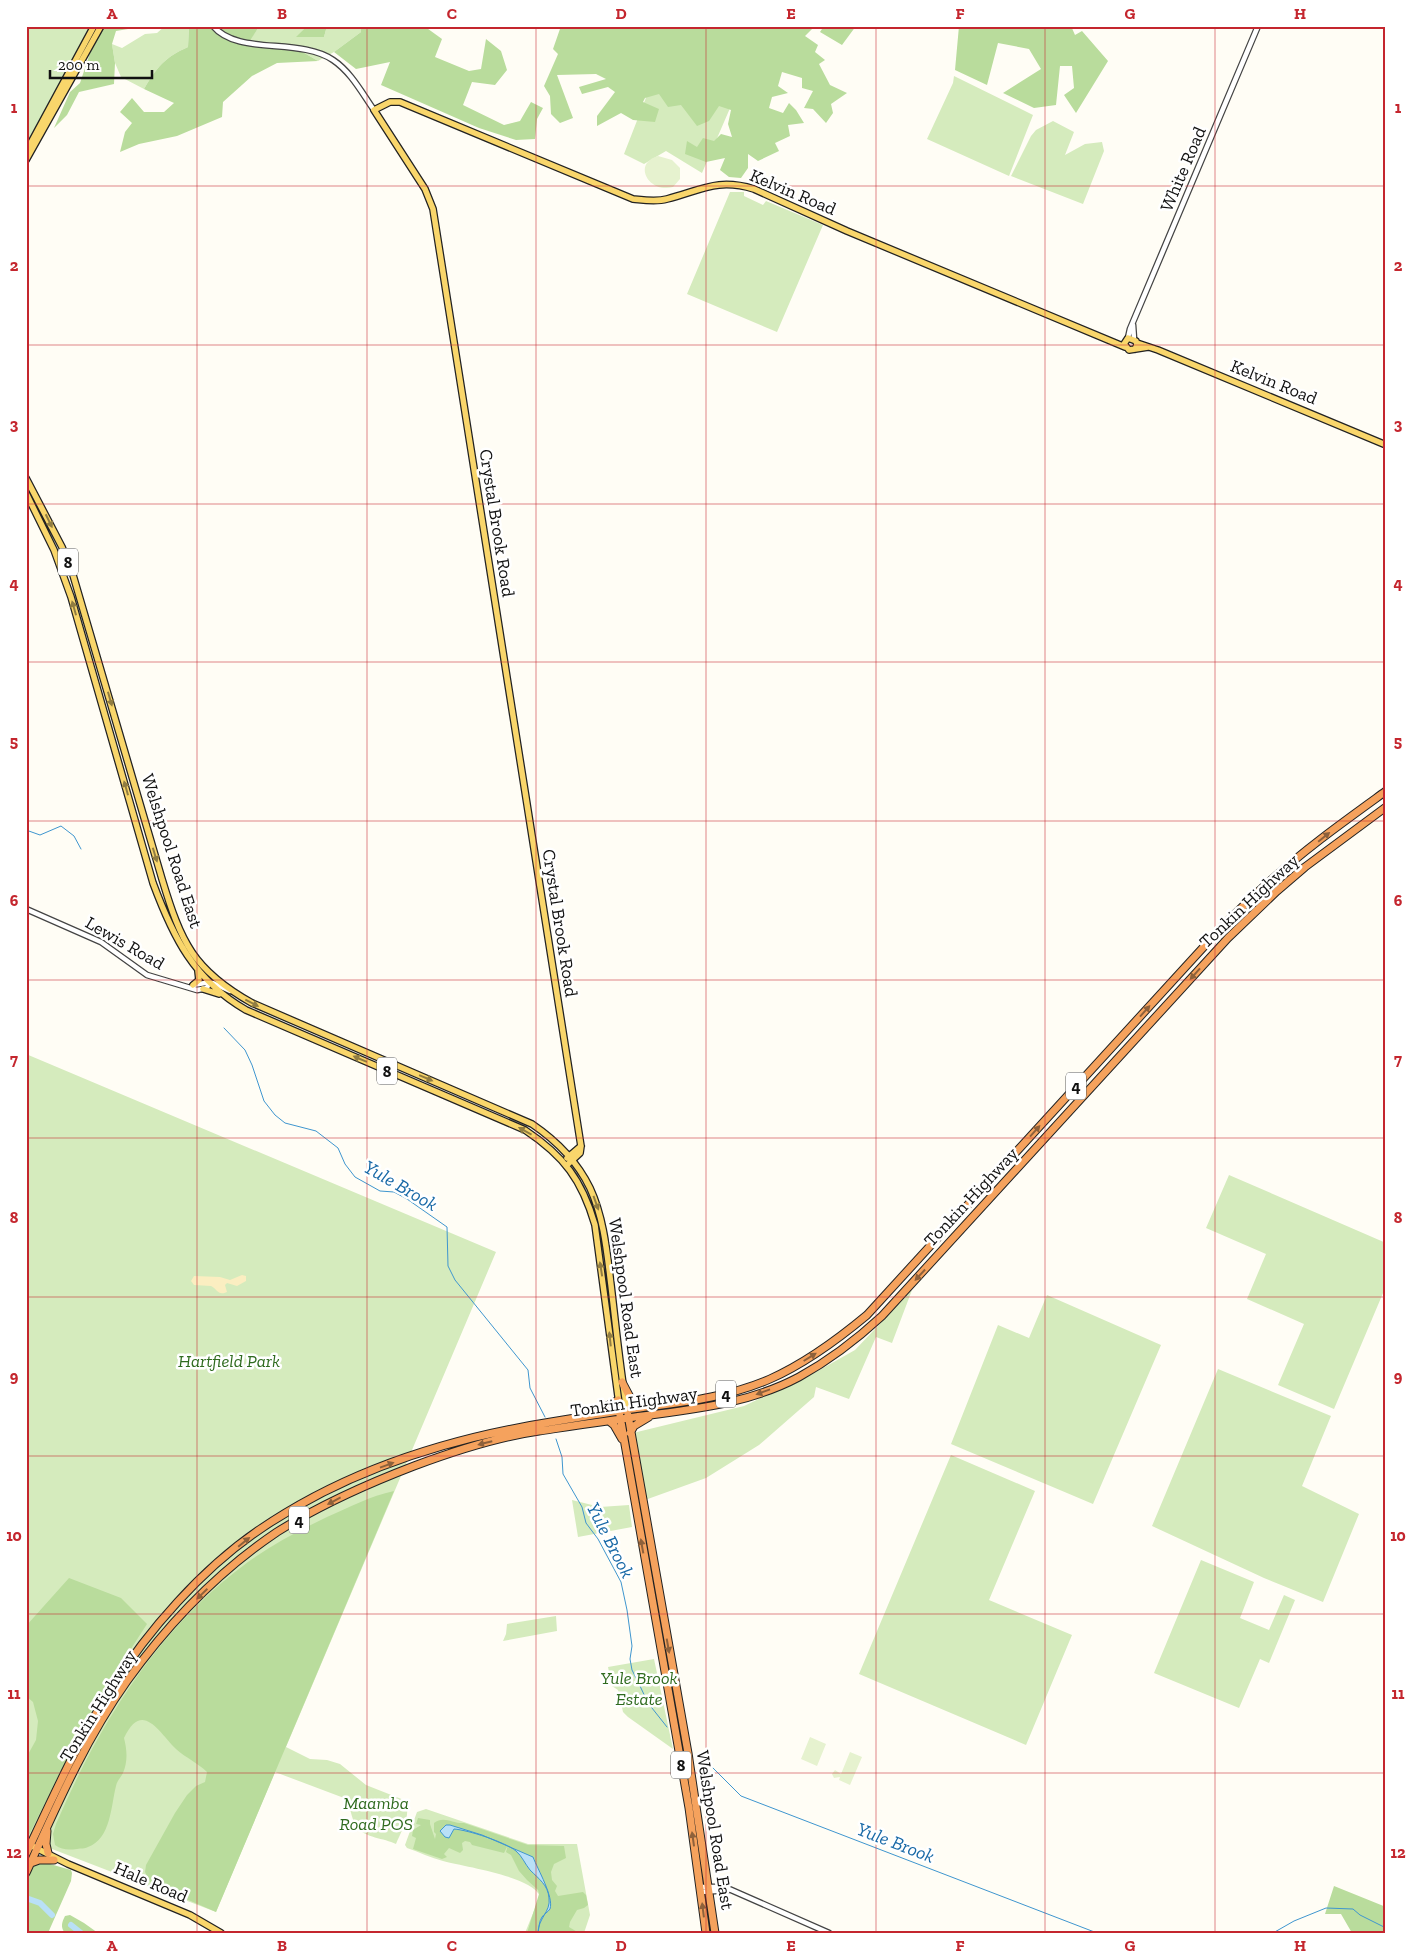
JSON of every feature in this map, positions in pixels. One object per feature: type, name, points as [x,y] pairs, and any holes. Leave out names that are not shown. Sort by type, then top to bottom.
[{"type":"highway","name":"Tonkin Highway","points":[[26,1873],[31,1863],[30,1849],[83,1738],[112,1688],[140,1648],[171,1610],[208,1571],[258,1530],[332,1488],[370,1471],[429,1450],[487,1434],[722,1395],[768,1380],[815,1354],[867,1314],[1221,928],[1283,870],[1331,831],[1386,791]]},
{"type":"highway","name":"Tonkin Highway","points":[[30,1849],[48,1824],[82,1756],[127,1681],[185,1610],[229,1569],[277,1532],[357,1489],[438,1457],[480,1444],[537,1431],[711,1406],[757,1394],[798,1377],[828,1361],[853,1343],[882,1316],[1228,938],[1298,873],[1386,807]]},
{"type":"highway","points":[[622,1382],[632,1401],[640,1408]]},
{"type":"highway","points":[[582,1417],[605,1409],[618,1400]]},
{"type":"highway","name":"Welshpool Road East","points":[[623,1410],[636,1513],[689,1808],[715,1933]]},
{"type":"highway","points":[[630,1433],[634,1426],[656,1414]]},
{"type":"highway","name":"Welshpool Road East","points":[[624,1419],[630,1433],[697,1808],[705,1889],[706,1933]]},
{"type":"highway","points":[[609,1421],[614,1425],[627,1448]]},
{"type":"highway","points":[[689,1808],[697,1808]]},
{"type":"highway","points":[[48,1824],[46,1844],[48,1853]]},
{"type":"highway","points":[[31,1863],[43,1859],[54,1860]]},
{"type":"main road","points":[[26,152],[94,26]]},
{"type":"main road","points":[[26,160],[101,26]]},
{"type":"main road","name":"Kelvin Road","points":[[374,110],[390,102],[400,102],[633,199],[652,201],[666,199],[717,184],[738,185],[754,189],[862,237],[1111,341],[1152,347],[1386,445]]},
{"type":"main road","name":"Crystal Brook Road","points":[[374,110],[425,189],[433,209],[580,1146],[580,1153],[565,1163]]},
{"type":"main road","name":"Welshpool Road East","points":[[26,478],[62,547],[73,575],[170,906],[183,937],[200,963],[230,991],[275,1014],[532,1124],[554,1140],[571,1158],[590,1187],[600,1214],[609,1267],[622,1382],[623,1410]]},
{"type":"main road","name":"Welshpool Road East","points":[[26,493],[54,550],[71,597],[153,883],[164,914],[182,950],[209,983],[223,996],[246,1010],[525,1130],[543,1142],[565,1163],[584,1193],[595,1225],[618,1400],[623,1410]]},
{"type":"main road","points":[[118,758],[126,756]]},
{"type":"main road","points":[[193,985],[199,980],[198,971]]},
{"type":"main road","points":[[203,990],[223,996]]},
{"type":"main road","name":"Hale Road","points":[[30,1849],[48,1853],[66,1863],[190,1915],[222,1933]]},
{"type":"main road","name":"Hale Road","points":[[30,1849],[54,1860],[66,1863]]},
{"type":"street","name":"Crystal Brook Road","points":[[213,26],[223,35],[236,41],[307,49],[328,57],[351,77],[374,110]]},
{"type":"street","name":"White Road","points":[[1131,343],[1133,323],[1258,26]]},
{"type":"street","name":"Lewis Road","points":[[26,909],[101,942],[147,975],[197,990],[203,990]]},
{"type":"street","points":[[200,963],[209,983],[207,988],[203,990]]},
{"type":"street","name":"Lewis Road","points":[[184,986],[209,983],[230,991]]},
{"type":"street","points":[[705,1889],[722,1887],[729,1889],[829,1933]]},
{"type":"green space","points":[[26,26],[94,26],[26,152]]},
{"type":"green space","points":[[105,26],[136,26],[116,31],[112,44],[115,63],[114,84],[79,92],[67,115],[54,128],[70,92],[80,83],[90,53]]},
{"type":"green space","points":[[165,26],[189,26],[188,47],[167,59],[144,89],[121,77],[115,63],[112,44],[122,48],[145,34],[157,33]]},
{"type":"green space","points":[[189,26],[258,26],[247,45],[301,51],[318,61],[277,63],[252,76],[223,102],[222,117],[177,136],[139,144],[120,152],[125,132],[132,123],[120,112],[132,98],[144,112],[164,112],[174,103],[144,89],[167,59],[188,47]]},
{"type":"green space","points":[[258,26],[307,26],[297,37],[324,37],[327,26],[361,26],[361,32],[318,61],[301,51],[246,45]]},
{"type":"green space","points":[[307,26],[327,26],[324,37],[296,37]]},
{"type":"green space","points":[[361,26],[424,26],[442,39],[435,57],[469,71],[481,69],[486,39],[501,51],[507,70],[495,85],[472,82],[463,105],[504,125],[520,121],[531,102],[543,108],[537,119],[535,139],[516,140],[479,128],[381,85],[390,62],[356,69],[334,52],[361,32]]},
{"type":"green space","points":[[561,26],[815,26],[805,36],[818,45],[815,52],[825,60],[819,64],[830,85],[847,93],[831,104],[833,113],[826,123],[813,109],[804,108],[813,91],[802,88],[802,78],[782,72],[778,86],[788,93],[772,97],[769,108],[783,113],[789,103],[804,123],[788,125],[790,136],[775,143],[779,151],[758,161],[748,154],[748,168],[741,178],[729,177],[720,170],[725,158],[706,162],[685,154],[687,141],[697,147],[703,138],[714,141],[721,134],[732,137],[728,124],[731,110],[719,106],[709,121],[697,126],[681,105],[668,107],[659,94],[645,98],[643,102],[659,109],[655,122],[633,120],[621,113],[597,126],[597,116],[615,92],[608,87],[582,94],[579,87],[606,79],[596,74],[557,75],[573,118],[560,123],[551,114],[550,96],[544,86],[558,54],[553,49]]},
{"type":"green space","points":[[824,26],[856,26],[842,45],[820,32]]},
{"type":"green space","points":[[959,26],[984,26],[984,28],[995,26],[1071,26],[1075,35],[1082,31],[1108,61],[1076,113],[1064,95],[1074,88],[1072,66],[1060,66],[1056,105],[1034,108],[1003,93],[1041,69],[1029,49],[998,43],[987,85],[955,70]]},
{"type":"green space","points":[[663,54],[737,92],[702,173],[666,151],[644,164],[624,154]]},
{"type":"green space","points":[[954,76],[1033,115],[1009,176],[927,139],[953,83]]},
{"type":"green space","points":[[1053,121],[1074,132],[1065,155],[1085,144],[1102,142],[1104,151],[1083,204],[1011,176],[1031,136],[1036,130]]},
{"type":"green space","points":[[658,156],[672,160],[680,168],[680,179],[673,187],[657,186],[647,177],[646,165],[650,160]]},
{"type":"green space","points":[[730,192],[744,192],[744,196],[763,205],[766,201],[823,225],[777,332],[687,294]]},
{"type":"green space","name":"Hartfield Park","points":[[26,1054],[496,1252],[286,1747],[310,1759],[327,1760],[340,1764],[366,1785],[404,1800],[407,1816],[403,1828],[396,1844],[370,1836],[360,1831],[357,1827],[347,1801],[344,1798],[275,1772],[216,1912],[26,1839]]},
{"type":"green space","points":[[1229,1175],[1386,1243],[1386,1286],[1334,1409],[1278,1385],[1304,1324],[1247,1299],[1266,1254],[1206,1228]]},
{"type":"green space","points":[[912,1290],[892,1343],[876,1337],[849,1399],[816,1387],[814,1397],[759,1445],[706,1478],[645,1500],[633,1433],[744,1406],[816,1372],[855,1350]]},
{"type":"green space","points":[[1047,1295],[1161,1345],[1093,1504],[951,1444],[998,1325],[1029,1338]]},
{"type":"green space","points":[[1218,1369],[1331,1416],[1302,1486],[1359,1514],[1323,1602],[1264,1578],[1152,1526]]},
{"type":"green space","points":[[951,1455],[1035,1491],[989,1600],[1072,1635],[1026,1745],[859,1674]]},
{"type":"green space","points":[[394,1491],[216,1912],[170,1892],[156,1889],[145,1872],[146,1865],[175,1813],[187,1795],[196,1786],[205,1782],[207,1772],[176,1749],[150,1722],[144,1720],[137,1721],[124,1738],[126,1764],[117,1784],[109,1821],[101,1837],[96,1843],[86,1848],[65,1849],[55,1845],[53,1834],[56,1824],[73,1787],[112,1714],[159,1647],[186,1616],[248,1562],[277,1543],[352,1506]]},
{"type":"green space","points":[[572,1500],[600,1507],[629,1505],[632,1527],[578,1537]]},
{"type":"green space","points":[[1201,1560],[1254,1582],[1240,1618],[1269,1630],[1284,1595],[1295,1600],[1269,1663],[1260,1659],[1239,1708],[1154,1673]]},
{"type":"green space","points":[[69,1578],[121,1598],[147,1624],[92,1709],[27,1839],[26,1758],[36,1740],[38,1721],[33,1702],[26,1696],[26,1626]]},
{"type":"green space","points":[[556,1616],[557,1631],[503,1641],[507,1624]]},
{"type":"green space","name":"Yule Brook Estate","points":[[654,1659],[673,1749],[623,1712],[618,1690],[612,1686],[608,1667]]},
{"type":"green space","points":[[810,1737],[826,1744],[817,1766],[801,1759]]},
{"type":"green space","points":[[850,1752],[862,1757],[850,1785],[839,1780],[840,1777],[834,1778],[832,1774],[835,1770],[841,1774]]},
{"type":"green space","points":[[426,1809],[528,1844],[577,1844],[590,1915],[584,1933],[525,1933],[540,1896],[534,1889],[524,1883],[496,1873],[438,1860],[407,1848],[405,1845],[417,1812]]},
{"type":"green space","points":[[418,1818],[430,1820],[435,1839],[434,1823],[445,1820],[464,1823],[528,1845],[564,1846],[566,1858],[554,1864],[551,1872],[552,1880],[557,1886],[555,1891],[558,1896],[583,1892],[586,1895],[588,1905],[577,1910],[569,1927],[579,1933],[527,1933],[539,1894],[538,1890],[519,1871],[511,1855],[506,1852],[508,1845],[504,1853],[472,1845],[470,1842],[465,1841],[462,1843],[463,1850],[460,1853],[449,1848],[444,1854],[447,1857],[442,1859],[413,1849],[416,1838],[412,1836],[413,1830],[421,1825],[416,1824]]},
{"type":"green space","points":[[43,1862],[71,1870],[71,1881],[48,1933],[26,1933],[26,1879],[32,1865]]},
{"type":"green space","points":[[1334,1886],[1386,1907],[1386,1933],[1352,1933],[1341,1914],[1325,1914]]},
{"type":"green space","points":[[70,1915],[98,1933],[65,1933],[62,1929],[62,1922],[65,1916]]},
{"type":"sand","points":[[242,1275],[246,1276],[246,1281],[237,1286],[227,1283],[225,1285],[227,1292],[224,1293],[220,1293],[211,1286],[194,1285],[191,1281],[194,1276],[220,1277],[230,1280]]},
{"type":"water","points":[[446,1825],[490,1838],[454,1829],[449,1838],[445,1837],[440,1831]]},
{"type":"water","points":[[509,1847],[533,1857],[547,1889],[530,1870],[518,1853]]},
{"type":"water","points":[[547,1889],[551,1904],[550,1909],[545,1914],[549,1903]]},
{"type":"waterway","points":[[26,830],[40,835],[61,826],[74,836],[81,849]]},
{"type":"waterway","name":"Yule Brook","points":[[224,1028],[245,1050],[264,1101],[275,1115],[285,1123],[316,1131],[338,1148],[345,1164],[355,1177],[380,1191],[394,1192],[407,1199],[447,1227],[448,1266],[455,1280],[528,1370],[530,1388],[545,1417]]},
{"type":"waterway","name":"Yule Brook","points":[[556,1439],[562,1457],[563,1474],[582,1507],[586,1523],[598,1539],[621,1582],[632,1646],[630,1659],[632,1670],[639,1684]]},
{"type":"waterway","name":"Yule Brook","points":[[640,1686],[648,1703],[667,1727]]},
{"type":"waterway","name":"Yule Brook","points":[[699,1754],[741,1796],[1097,1933]]},
{"type":"waterway","points":[[26,1898],[40,1903],[52,1915]]},
{"type":"waterway","name":"Yule Brook","points":[[1273,1933],[1294,1921],[1326,1908],[1353,1909],[1360,1915],[1386,1928]]},
{"type":"waterway","points":[[71,1925],[81,1933]]},
{"type":"park label","name":"Maamba Road POS","points":[[376,1814]]}]
